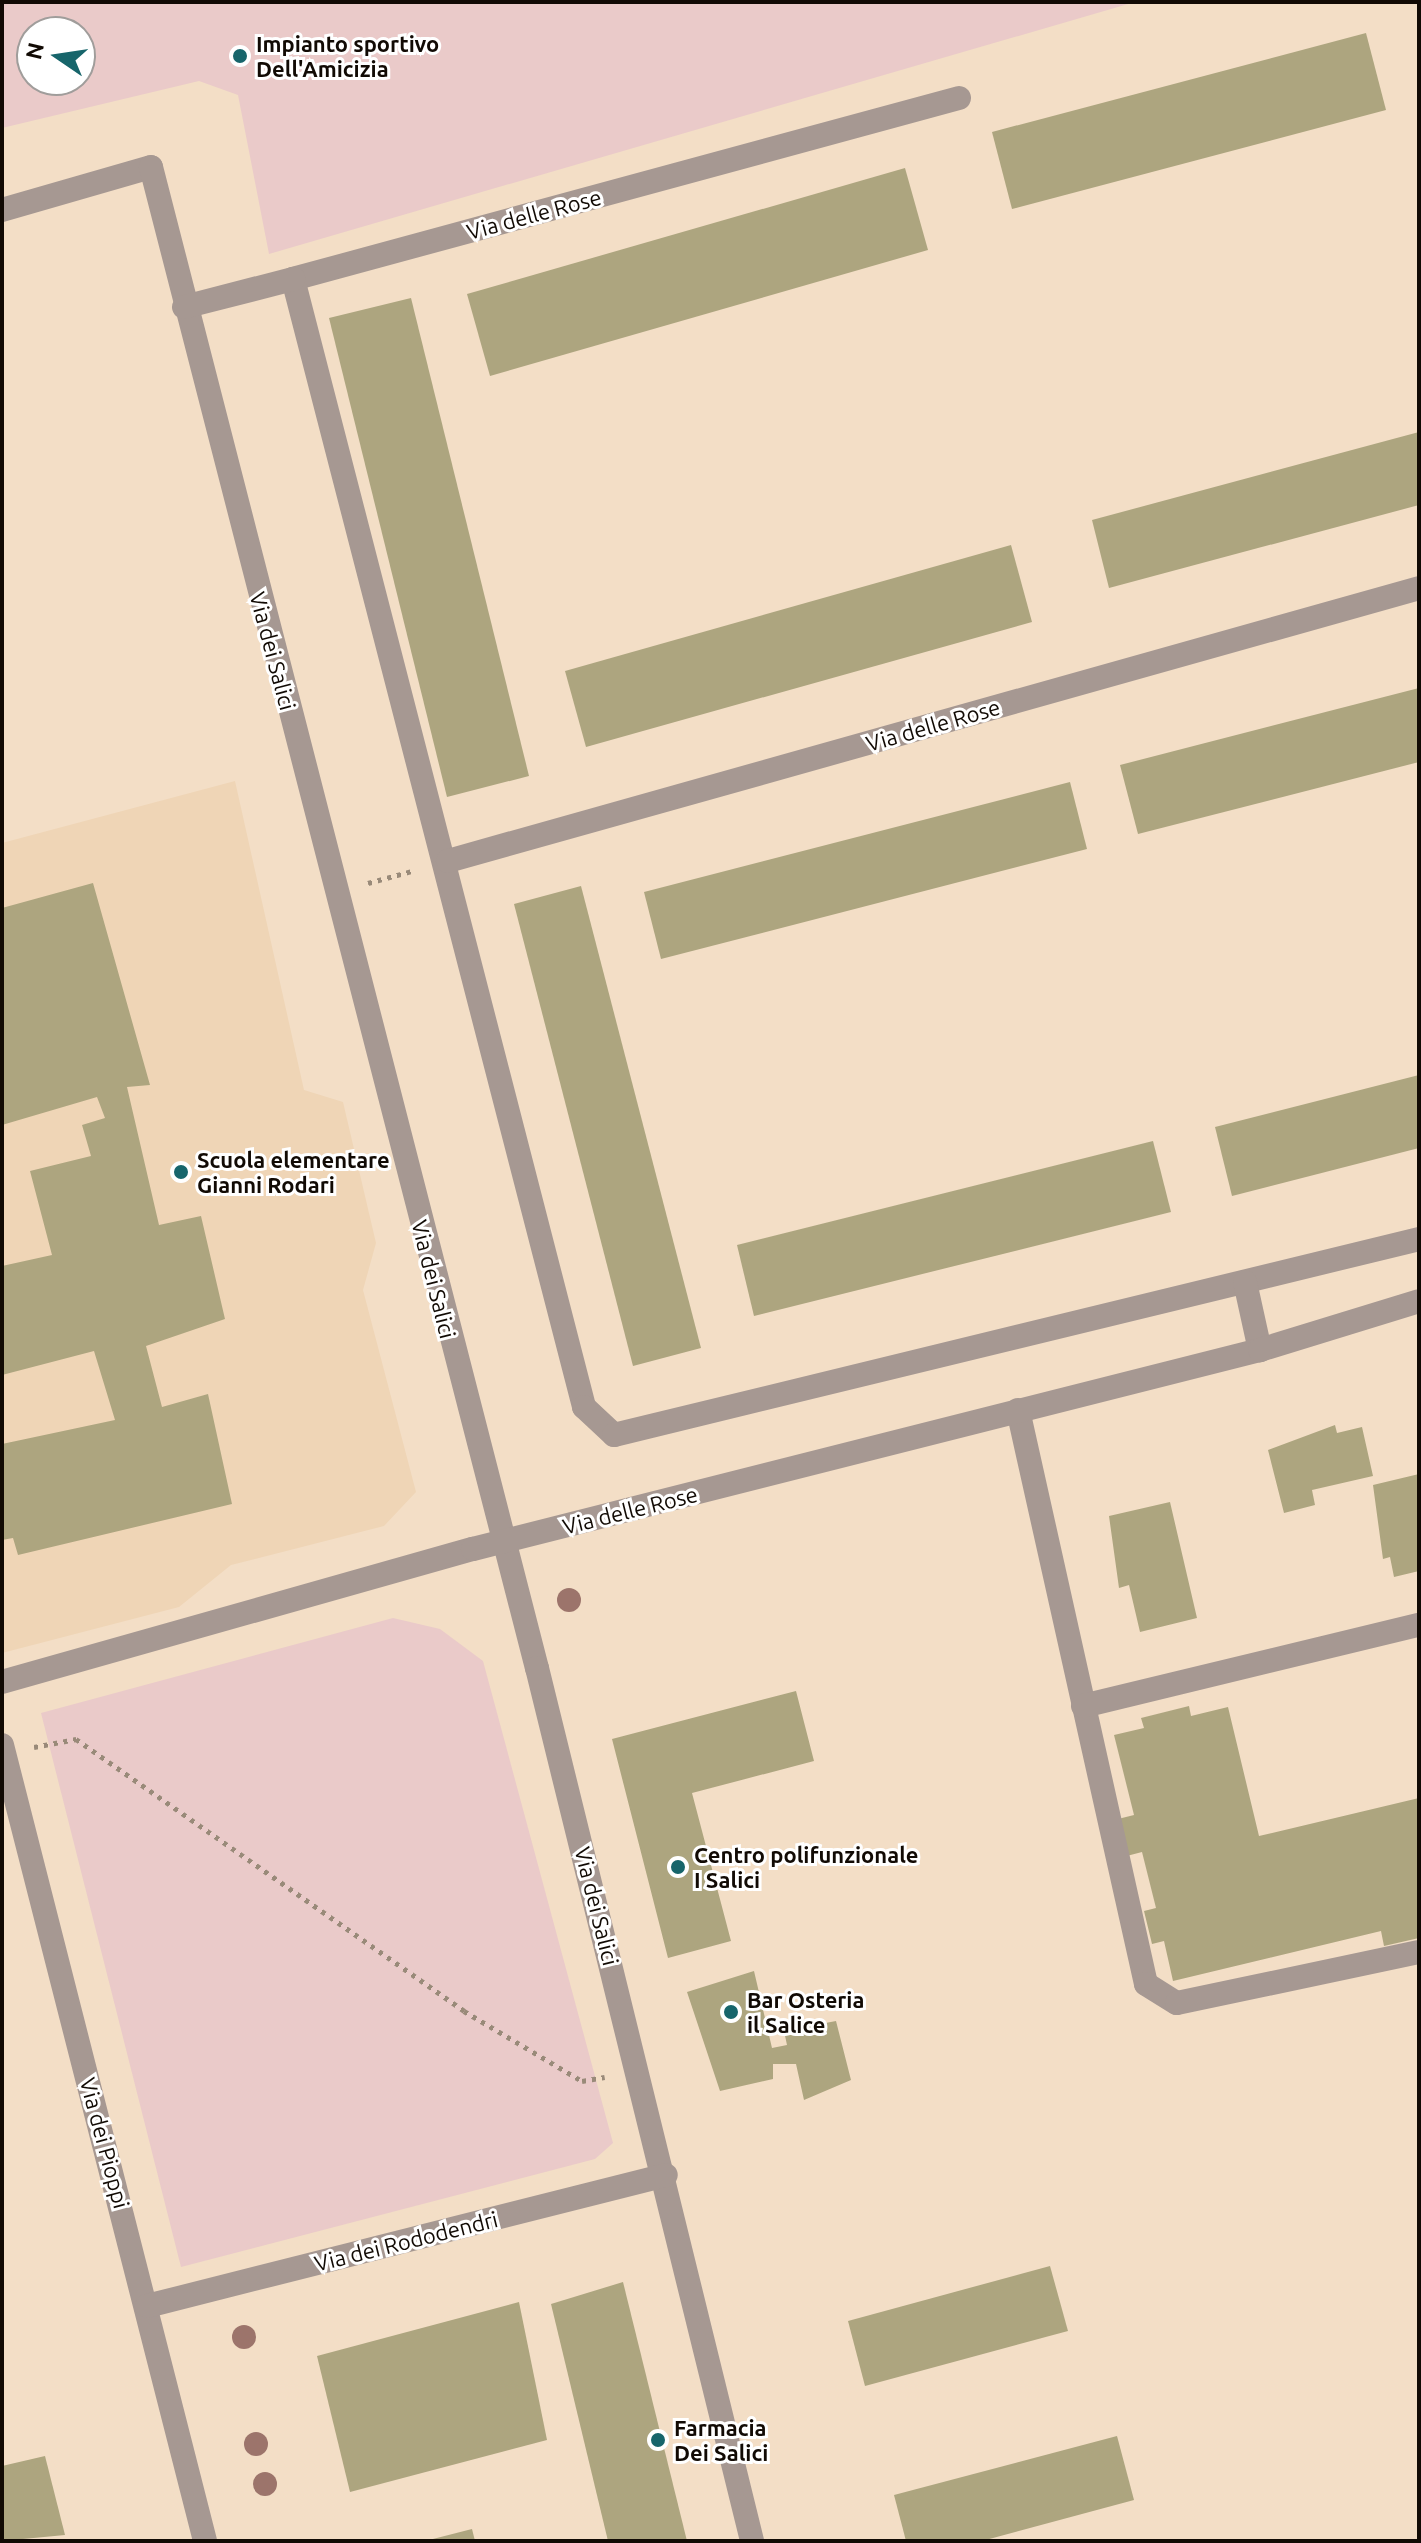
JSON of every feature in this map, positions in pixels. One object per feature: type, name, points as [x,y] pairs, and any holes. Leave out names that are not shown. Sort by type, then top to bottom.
[{"type":"street","name":"Via delle Rose","points":[[184,307],[959,98]]},
{"type":"street","name":"Via dei Salici","points":[[2,210],[151,167],[184,307],[666,2175],[752,2541]]},
{"type":"street","points":[[293,279],[448,861],[584,1407],[614,1435],[1419,1239]]},
{"type":"street","name":"Via delle Rose","points":[[448,861],[1419,588]]},
{"type":"street","points":[[1245,1282],[1260,1350]]},
{"type":"street","name":"Via delle Rose","points":[[2,1682],[503,1542],[1260,1350],[1419,1301]]},
{"type":"street","points":[[1018,1410],[1146,1984],[1177,2003],[1419,1952]]},
{"type":"street","points":[[1083,1706],[1419,1625]]},
{"type":"street","name":"Via dei Pioppi","points":[[3,1749],[205,2541]]},
{"type":"street","name":"Via dei Rododendri","points":[[147,2306],[666,2175]]},
{"type":"path","points":[[336,892],[448,861]]},
{"type":"path","points":[[3,1749],[76,1739],[464,2011],[568,2073],[582,2081],[638,2072]]},
{"type":"shaded area","points":[[2,2],[1135,2],[269,254],[238,95],[199,81],[2,128]]},
{"type":"shaded area","name":"Scuola elementare Gianni Rodari","points":[[235,781],[304,1090],[343,1102],[376,1243],[363,1290],[416,1492],[384,1526],[231,1565],[179,1607],[2,1653],[2,843]]},
{"type":"shaded area","points":[[393,1618],[440,1629],[483,1661],[613,2143],[595,2159],[181,2267],[41,1713]]},
{"type":"building","points":[[1366,33],[1386,110],[1012,209],[992,132]]},
{"type":"building","points":[[905,168],[928,250],[490,376],[467,294]]},
{"type":"building","points":[[411,298],[529,776],[447,797],[329,318]]},
{"type":"building","points":[[1419,432],[1419,505],[1109,588],[1092,520]]},
{"type":"building","points":[[1011,545],[1032,622],[586,747],[565,671]]},
{"type":"building","points":[[1419,688],[1419,762],[1138,834],[1120,765]]},
{"type":"building","points":[[1070,782],[1087,849],[661,959],[644,892]]},
{"type":"building","points":[[93,883],[150,1085],[127,1087],[159,1225],[201,1216],[225,1319],[146,1346],[162,1407],[208,1394],[232,1504],[18,1555],[13,1538],[2,1540],[2,1444],[115,1420],[94,1351],[2,1375],[2,1266],[52,1255],[30,1171],[91,1156],[82,1125],[105,1118],[97,1097],[2,1125],[2,908]]},
{"type":"building","points":[[581,886],[701,1348],[633,1366],[514,904]]},
{"type":"building","points":[[1419,1075],[1419,1148],[1232,1196],[1215,1127]]},
{"type":"building","points":[[1153,1141],[1171,1212],[754,1316],[737,1245]]},
{"type":"building","points":[[1335,1425],[1337,1433],[1362,1427],[1373,1476],[1312,1490],[1315,1505],[1284,1513],[1268,1450]]},
{"type":"building","points":[[1419,1474],[1419,1571],[1394,1577],[1390,1557],[1383,1559],[1373,1485]]},
{"type":"building","points":[[1170,1502],[1197,1618],[1140,1632],[1129,1585],[1119,1588],[1109,1516]]},
{"type":"building","name":"Centro polifunzionale I Salici","points":[[796,1691],[814,1761],[692,1793],[731,1941],[668,1958],[612,1739]]},
{"type":"building","points":[[1189,1706],[1191,1716],[1228,1707],[1259,1836],[1419,1798],[1419,1938],[1384,1946],[1381,1931],[1173,1981],[1164,1941],[1152,1944],[1144,1911],[1156,1908],[1142,1852],[1119,1858],[1110,1821],[1134,1815],[1114,1735],[1144,1728],[1141,1718]]},
{"type":"building","points":[[754,1971],[772,2048],[787,2045],[784,2031],[836,2021],[851,2080],[804,2100],[796,2064],[773,2064],[773,2079],[720,2091],[687,1992]]},
{"type":"building","points":[[1050,2266],[1068,2331],[865,2386],[848,2321]]},
{"type":"building","points":[[623,2282],[687,2541],[608,2541],[551,2304]]},
{"type":"building","points":[[519,2302],[547,2440],[350,2492],[317,2356]]},
{"type":"building","points":[[1117,2436],[1134,2500],[982,2541],[906,2541],[894,2495]]},
{"type":"building","points":[[45,2456],[65,2535],[2,2541],[2,2466]]},
{"type":"building","points":[[472,2529],[475,2541],[429,2541],[429,2540]]},
{"type":"place","name":"Impianto sportivo Dell'Amicizia","points":[[240,56]]},
{"type":"place","name":"Scuola elementare Gianni Rodari","points":[[181,1172]]},
{"type":"place","name":"Centro polifunzionale I Salici","points":[[678,1867]]},
{"type":"place","name":"Bar Osteria il Salice","points":[[731,2012]]},
{"type":"place","name":"Farmacia Dei Salici","points":[[658,2440]]}]
